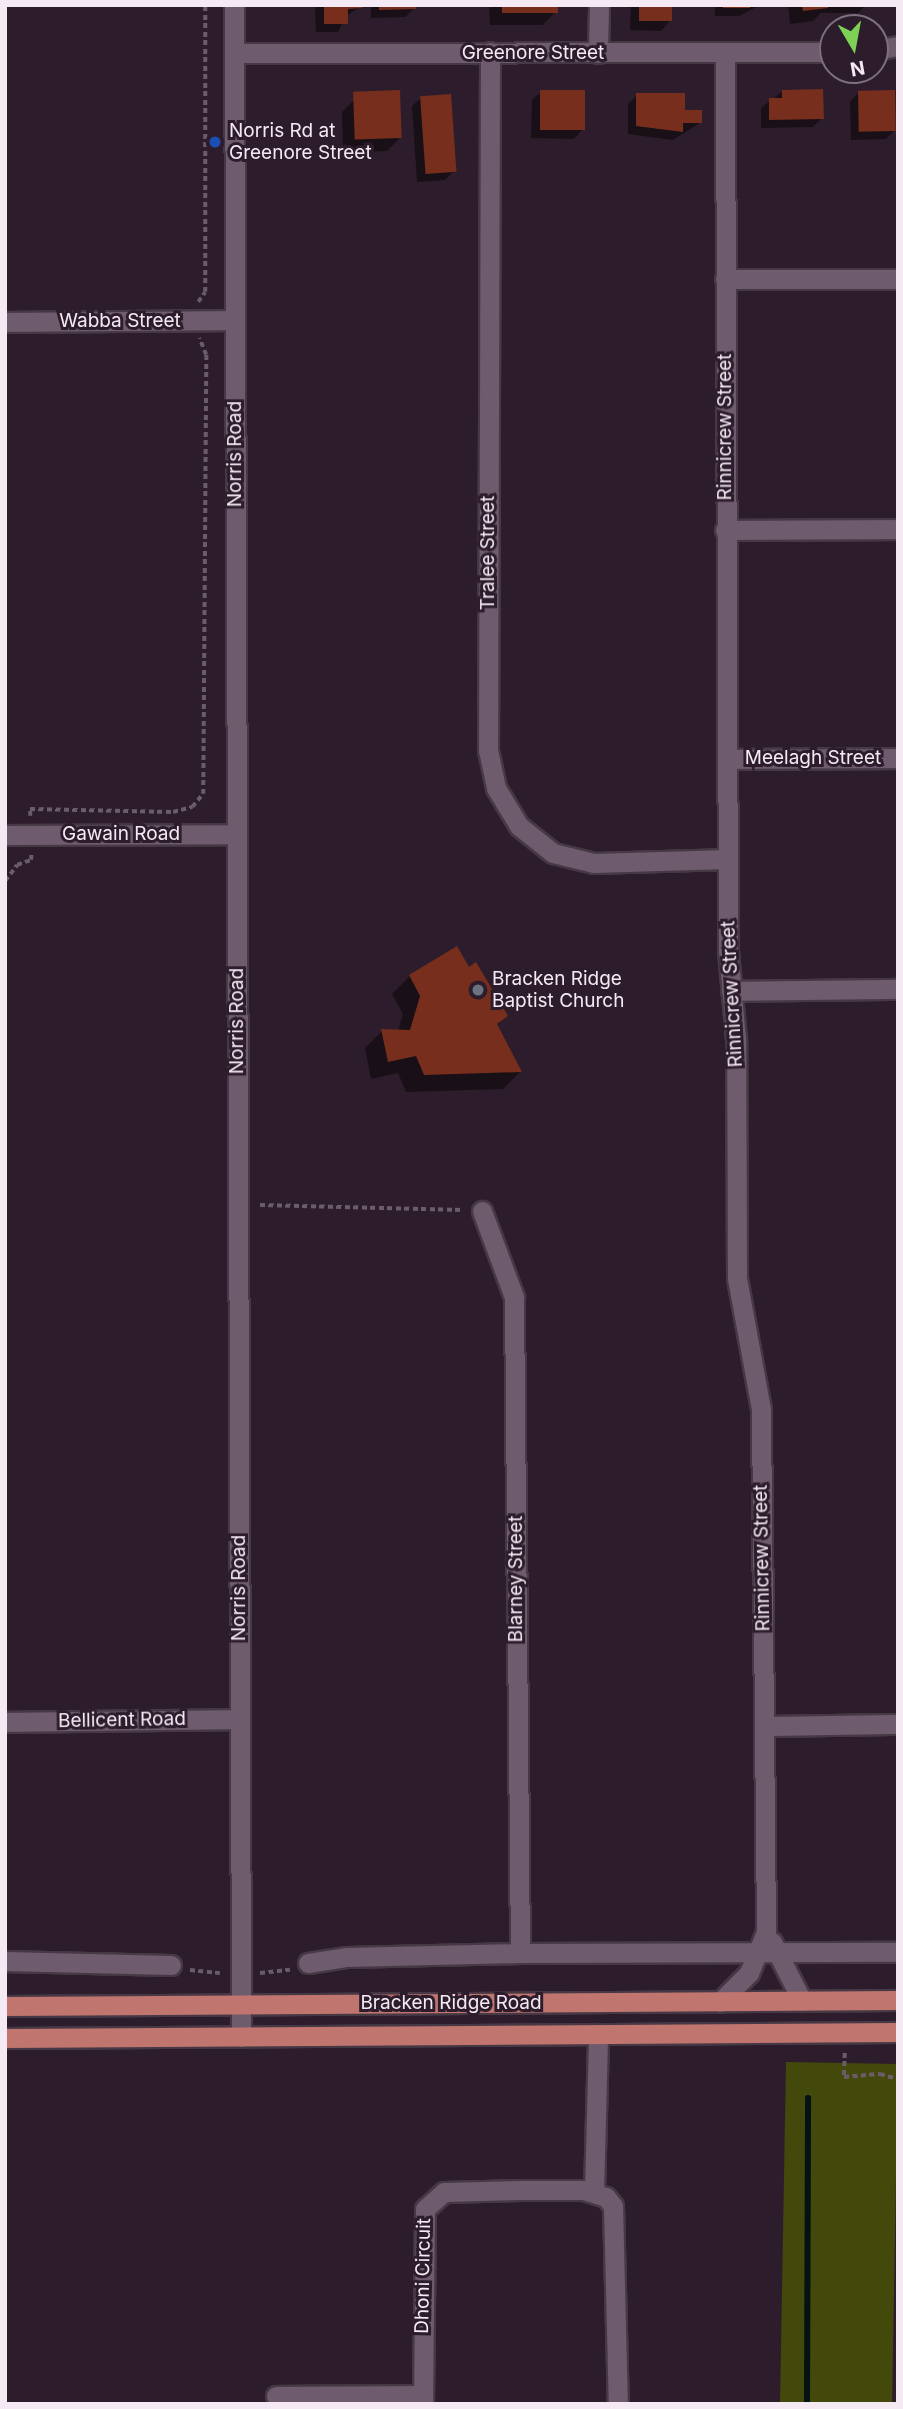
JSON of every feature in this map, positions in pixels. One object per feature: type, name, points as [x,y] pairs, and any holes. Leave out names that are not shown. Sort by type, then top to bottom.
[{"type":"main road","name":"Bracken Ridge Road","points":[[5,2006],[898,2000]]},
{"type":"main road","name":"Bracken Ridge Road","points":[[5,2038],[898,2032]]},
{"type":"street","name":"Norris Road","points":[[234,5],[241,2037]]},
{"type":"street","points":[[598,5],[598,53]]},
{"type":"street","name":"Tralee Street","points":[[490,52],[488,750],[496,788],[519,826],[553,853],[594,863],[728,859]]},
{"type":"street","name":"Greenore Street","points":[[234,53],[819,52]]},
{"type":"street","name":"Rinnicrew Street","points":[[720,2001],[769,1952],[766,1932],[761,1409],[737,1278],[736,1039],[731,991],[728,859],[725,53]]},
{"type":"street","points":[[725,279],[898,279]]},
{"type":"street","name":"Wabba Street","points":[[5,321],[234,320]]},
{"type":"street","points":[[725,530],[898,529]]},
{"type":"street","name":"Meelagh Street","points":[[729,759],[898,758]]},
{"type":"street","name":"Gawain Road","points":[[5,835],[237,834]]},
{"type":"street","points":[[731,991],[898,989]]},
{"type":"street","name":"Blarney Street","points":[[482,1211],[514,1297],[520,1953]]},
{"type":"street","name":"Bellicent Road","points":[[5,1722],[239,1718]]},
{"type":"street","points":[[764,1726],[898,1724]]},
{"type":"street","points":[[769,1952],[802,2001]]},
{"type":"street","points":[[300,1966],[346,1957],[520,1953],[898,1952]]},
{"type":"street","points":[[5,1961],[179,1967]]},
{"type":"street","points":[[598,2034],[594,2192],[613,2206],[616,2218],[618,2404]]},
{"type":"street","name":"Dhoni Circuit","points":[[276,2396],[423,2399],[421,2225],[433,2199],[459,2190],[594,2192]]},
{"type":"path","points":[[198,307],[205,292],[205,5]]},
{"type":"path","points":[[30,814],[30,810],[173,812],[191,807],[203,794],[206,355],[197,334]]},
{"type":"path","points":[[5,881],[17,865],[31,860],[31,855]]},
{"type":"path","points":[[260,1205],[482,1211]]},
{"type":"path","points":[[271,1973],[300,1966]]},
{"type":"path","points":[[179,1967],[205,1972]]},
{"type":"path","points":[[845,2049],[844,2077],[880,2074],[898,2079]]},
{"type":"green space","points":[[786,2062],[898,2064],[892,2404],[780,2404]]},
{"type":"building","points":[[324,5],[362,5],[362,8],[348,9],[348,24],[324,24]]},
{"type":"building","points":[[379,5],[416,5],[416,9],[379,10]]},
{"type":"building","points":[[502,5],[558,5],[558,13],[502,13]]},
{"type":"building","points":[[639,5],[672,5],[672,21],[639,21]]},
{"type":"building","points":[[723,5],[750,5],[750,8],[723,8]]},
{"type":"building","points":[[802,5],[828,5],[828,8],[803,11]]},
{"type":"building","points":[[823,89],[824,119],[769,120],[769,98],[782,98],[782,90]]},
{"type":"building","points":[[400,90],[402,138],[355,140],[353,92]]},
{"type":"building","points":[[540,90],[585,90],[585,130],[540,130]]},
{"type":"building","points":[[895,90],[896,131],[859,132],[858,91]]},
{"type":"building","points":[[636,93],[685,93],[685,110],[702,110],[702,123],[683,123],[683,132],[636,126]]},
{"type":"building","points":[[451,94],[456,172],[426,174],[420,96]]},
{"type":"building","points":[[457,946],[469,967],[476,962],[508,1016],[497,1024],[522,1072],[424,1075],[416,1056],[388,1062],[381,1029],[410,1030],[420,996],[409,975]]},
{"type":"waterway","points":[[807,2404],[808,2098]]},
{"type":"place","name":"Norris Rd at Greenore Street","points":[[215,142]]},
{"type":"place","name":"Bracken Ridge Baptist Church","points":[[478,990]]}]
